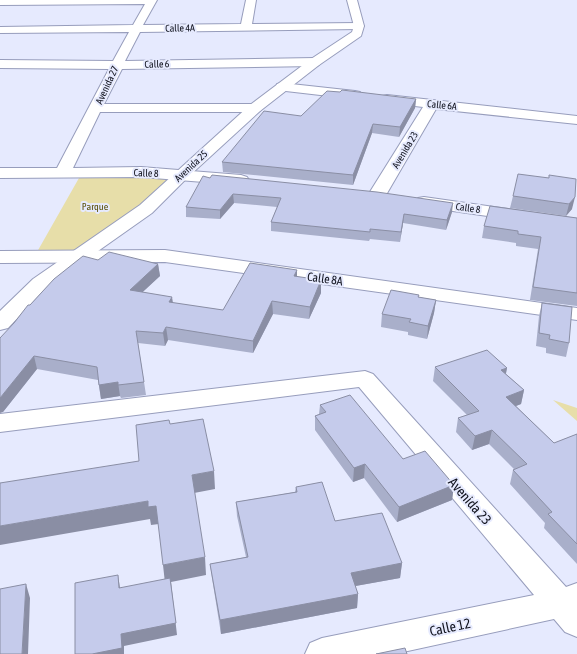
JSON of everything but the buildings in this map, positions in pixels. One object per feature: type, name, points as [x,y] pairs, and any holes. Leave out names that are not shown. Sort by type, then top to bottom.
[{"type":"street","points":[[246,28],[251,0]]},
{"type":"street","points":[[352,0],[359,26]]},
{"type":"street","points":[[0,2],[152,1]]},
{"type":"street","name":"Avenida 27","points":[[63,172],[116,65],[152,1]]},
{"type":"street","name":"Calle 4A","points":[[0,30],[359,26]]},
{"type":"street","name":"Avenida 25","points":[[0,323],[40,283],[146,209],[182,174],[255,108],[315,62],[357,34],[359,26]]},
{"type":"street","name":"Calle 6","points":[[0,64],[116,65],[315,62]]},
{"type":"street","name":"Calle 6A","points":[[282,87],[577,120]]},
{"type":"street","name":"Avenida 23","points":[[384,196],[432,104]]},
{"type":"street","points":[[96,108],[255,108]]},
{"type":"street","name":"Calle 8","points":[[0,173],[141,172],[182,174],[258,182]]},
{"type":"street","name":"Calle 8","points":[[384,196],[577,224]]},
{"type":"street","name":"Calle 8A","points":[[0,257],[165,256],[577,314]]},
{"type":"street","name":"Avenida 23","points":[[0,423],[365,379],[571,608]]},
{"type":"street","name":"Calle 12","points":[[322,654],[571,608]]},
{"type":"green space","name":"Parque","points":[[79,178],[169,178],[136,210],[76,253],[37,252]]},
{"type":"green space","points":[[553,400],[577,408],[577,421]]}]
